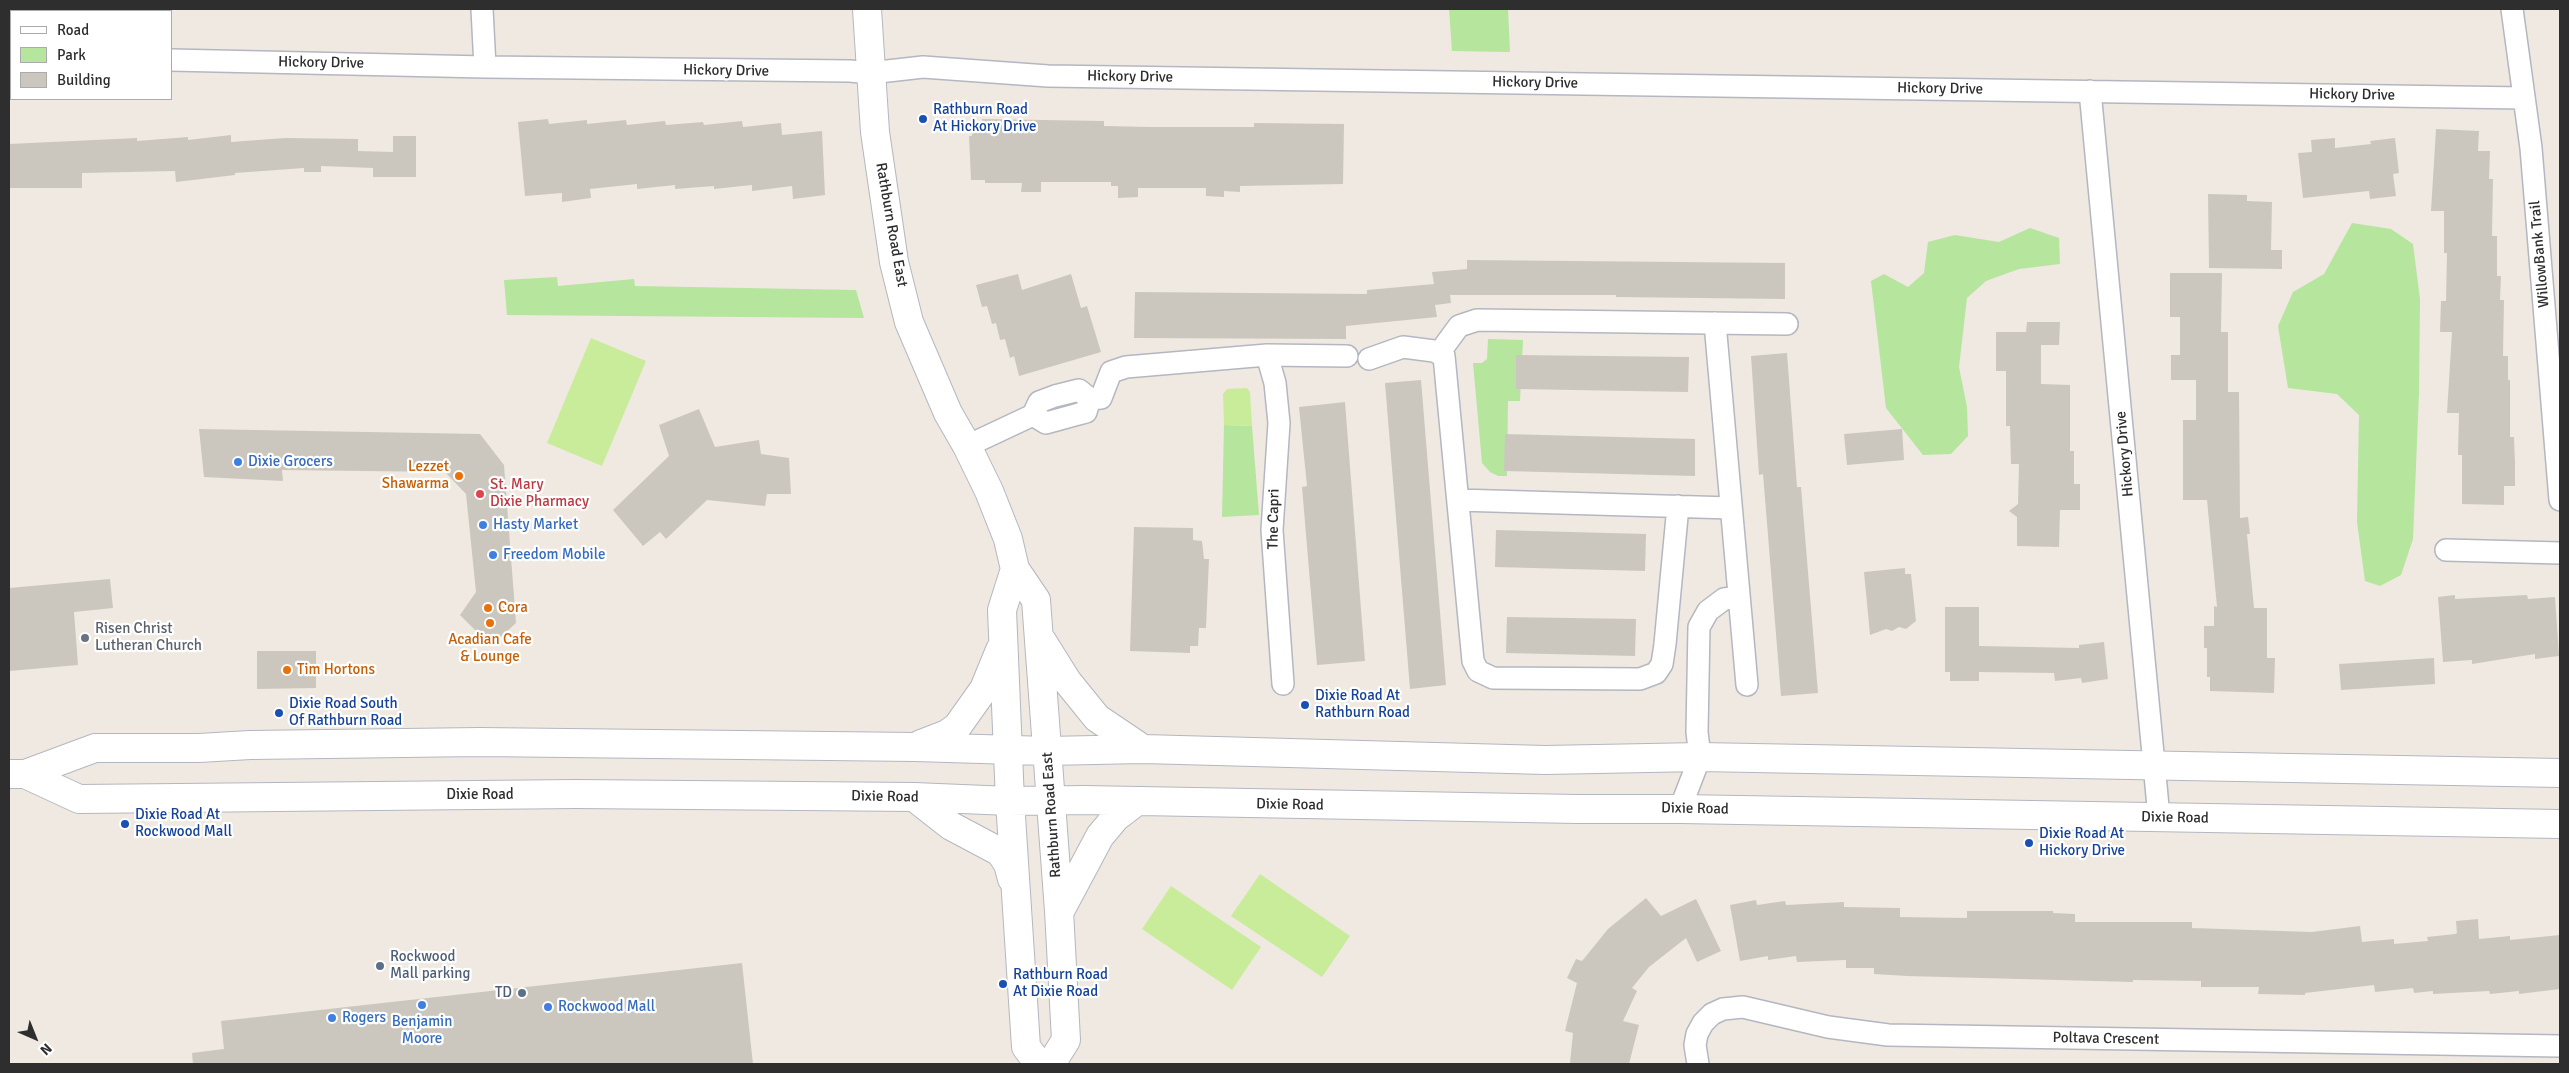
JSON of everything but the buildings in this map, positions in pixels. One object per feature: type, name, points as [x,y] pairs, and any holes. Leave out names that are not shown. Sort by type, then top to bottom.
[{"type":"main road","name":"Rathburn Road East","points":[[867,9],[870,73],[876,132],[894,262],[907,313],[933,381],[948,413],[967,446],[1008,539],[1015,569],[1036,600],[1059,911],[1066,1040],[1051,1064]]},
{"type":"main road","points":[[1015,569],[1002,610],[1010,801],[1026,1047],[1039,1064]]},
{"type":"main road","points":[[1038,636],[1067,681],[1097,718],[1143,748]]},
{"type":"main road","points":[[915,746],[947,734],[957,727],[984,688],[1003,641]]},
{"type":"main road","name":"Dixie Road","points":[[17,774],[95,748],[480,742],[915,746],[1008,751],[1143,748],[1545,760],[1698,745],[2154,765],[2560,773]]},
{"type":"main road","name":"Dixie Road","points":[[17,774],[78,799],[576,794],[914,797],[1010,801],[1137,801],[1578,809],[1680,809],[2560,824]]},
{"type":"main road","points":[[914,797],[951,826],[1000,852],[1008,864],[1015,888]]},
{"type":"main road","points":[[1059,911],[1100,836],[1116,817],[1137,801]]},
{"type":"street","points":[[482,9],[485,67]]},
{"type":"street","name":"WillowBank Trail","points":[[2512,9],[2531,148],[2560,500]]},
{"type":"street","name":"Hickory Drive","points":[[172,60],[485,67],[850,71],[870,73],[923,67],[1048,76],[2524,98]]},
{"type":"street","name":"Hickory Drive","points":[[2090,91],[2159,818]]},
{"type":"street","points":[[1445,345],[1459,326],[1477,320],[1787,324]]},
{"type":"street","points":[[1715,323],[1747,685]]},
{"type":"street","points":[[1369,359],[1403,347],[1434,350],[1444,356],[1473,661],[1478,671],[1493,678],[1640,680],[1656,673],[1662,664],[1665,644],[1678,506]]},
{"type":"street","points":[[967,446],[1034,415],[1046,423],[1086,412],[1090,399],[1100,398],[1111,372],[1126,367],[1267,355],[1347,356]]},
{"type":"street","name":"The Capri","points":[[1267,355],[1275,383],[1279,423],[1272,530],[1283,684]]},
{"type":"street","points":[[1458,500],[1731,508]]},
{"type":"street","points":[[2446,550],[2560,554]]},
{"type":"street","points":[[1680,809],[1698,745],[1699,627],[1708,611],[1724,599],[1739,597]]},
{"type":"street","name":"Poltava Crescent","points":[[1698,1064],[1695,1045],[1697,1034],[1703,1023],[1712,1014],[1722,1009],[1743,1007],[1828,1027],[1888,1035],[2560,1046]]},
{"type":"green space","points":[[1449,9],[1508,9],[1510,52],[1452,51]]},
{"type":"green space","points":[[2352,223],[2391,229],[2413,244],[2420,299],[2419,393],[2413,539],[2401,575],[2380,586],[2365,581],[2357,522],[2359,415],[2337,394],[2288,388],[2278,326],[2293,292],[2324,274]]},
{"type":"green space","points":[[2030,228],[2059,238],[2060,264],[2019,269],[1986,281],[1967,298],[1959,367],[1967,407],[1968,436],[1951,454],[1923,455],[1886,408],[1871,281],[1884,274],[1908,287],[1924,273],[1928,242],[1955,235],[1999,242]]},
{"type":"green space","points":[[557,277],[558,286],[634,279],[635,286],[856,290],[864,318],[507,315],[504,280]]},
{"type":"green space","points":[[591,338],[646,361],[602,466],[547,443]]},
{"type":"green space","points":[[1488,339],[1523,340],[1520,401],[1508,401],[1507,476],[1498,476],[1490,472],[1482,463],[1473,363],[1482,363],[1487,359]]},
{"type":"green space","points":[[1247,388],[1250,392],[1252,426],[1224,425],[1223,394],[1227,389]]},
{"type":"green space","points":[[1224,425],[1252,426],[1259,515],[1222,517]]},
{"type":"green space","points":[[1260,874],[1350,936],[1322,977],[1231,916]]},
{"type":"green space","points":[[1171,886],[1261,947],[1232,990],[1142,929]]},
{"type":"place","name":"Rathburn Road At Hickory Drive","points":[[923,119]]},
{"type":"place","name":"Dixie Grocers","points":[[238,462]]},
{"type":"place","name":"Lezzet Shawarma","points":[[459,476]]},
{"type":"place","name":"St. Mary Dixie Pharmacy","points":[[480,494]]},
{"type":"place","name":"Hasty Market","points":[[483,525]]},
{"type":"place","name":"Freedom Mobile","points":[[493,555]]},
{"type":"place","name":"Cora","points":[[488,608]]},
{"type":"place","name":"Acadian Cafe & Lounge","points":[[490,623]]},
{"type":"place","name":"Risen Christ Lutheran Church","points":[[85,638]]},
{"type":"place","name":"Tim Hortons","points":[[287,670]]},
{"type":"place","name":"Dixie Road At Rathburn Road","points":[[1305,705]]},
{"type":"place","name":"Dixie Road South Of Rathburn Road","points":[[279,713]]},
{"type":"place","name":"Dixie Road At Rockwood Mall","points":[[125,824]]},
{"type":"place","name":"Dixie Road At Hickory Drive","points":[[2029,843]]},
{"type":"place","name":"Rockwood Mall parking","points":[[380,966]]},
{"type":"place","name":"Rathburn Road At Dixie Road","points":[[1003,984]]},
{"type":"place","name":"TD","points":[[522,993]]},
{"type":"place","name":"Benjamin Moore","points":[[422,1005]]},
{"type":"place","name":"Rockwood Mall","points":[[548,1007]]},
{"type":"place","name":"Rogers","points":[[332,1018]]}]
